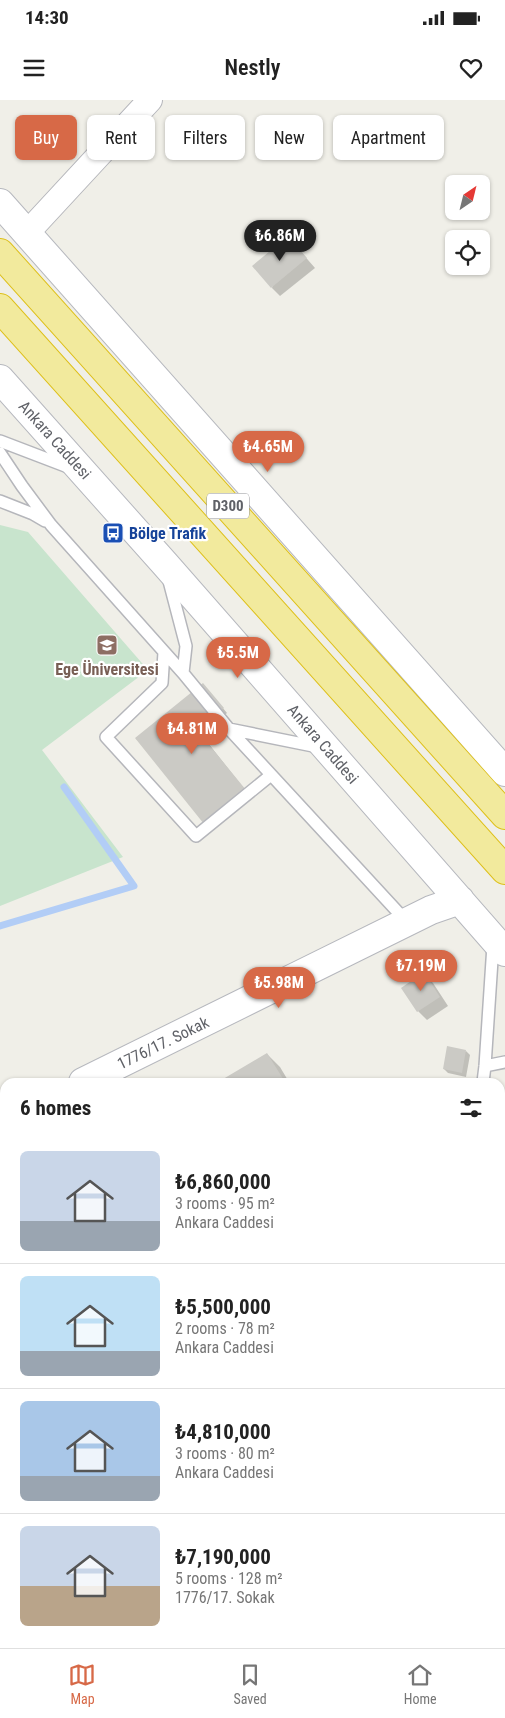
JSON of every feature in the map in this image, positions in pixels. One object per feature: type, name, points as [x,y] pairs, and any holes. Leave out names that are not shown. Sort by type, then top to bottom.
[{"type":"highway","name":"D300","points":[[0,253],[505,815]]},
{"type":"highway","name":"D300","points":[[0,308],[505,870]]},
{"type":"main road","points":[[0,203],[505,772]]},
{"type":"main road","name":"Ankara Caddesi","points":[[0,379],[499,945]]},
{"type":"main road","name":"1776/17. Sokak","points":[[91,1078],[431,910],[460,900]]},
{"type":"street","points":[[27,233],[150,100]]},
{"type":"lane","points":[[0,440],[85,474]]},
{"type":"lane","points":[[0,453],[51,525],[164,652],[229,730],[407,922]]},
{"type":"lane","points":[[0,501],[34,514],[51,525]]},
{"type":"lane","points":[[165,564],[186,646],[182,674]]},
{"type":"lane","points":[[164,652],[162,683],[106,737],[196,836],[271,775]]},
{"type":"lane","points":[[229,730],[327,749]]},
{"type":"lane","points":[[484,1078],[499,945]]},
{"type":"lane","points":[[485,1066],[505,1062]]},
{"type":"green space","points":[[0,525],[28,532],[148,670],[42,750],[123,857],[0,906]]},
{"type":"building","points":[[288,236],[307,258],[271,288],[252,266]]},
{"type":"building","points":[[203,683],[224,708],[197,730],[246,790],[204,824],[135,738]]},
{"type":"building","points":[[424,972],[440,997],[417,1012],[401,988]]},
{"type":"building","points":[[447,1046],[466,1050],[462,1073],[443,1069]]},
{"type":"building","points":[[267,1053],[283,1078],[225,1078]]},
{"type":"waterway","points":[[0,926],[134,886],[64,787]]},
{"type":"place","name":"Bölge Trafik","points":[[113,533]]},
{"type":"place","name":"Ege Üniversitesi","points":[[107,645]]}]
